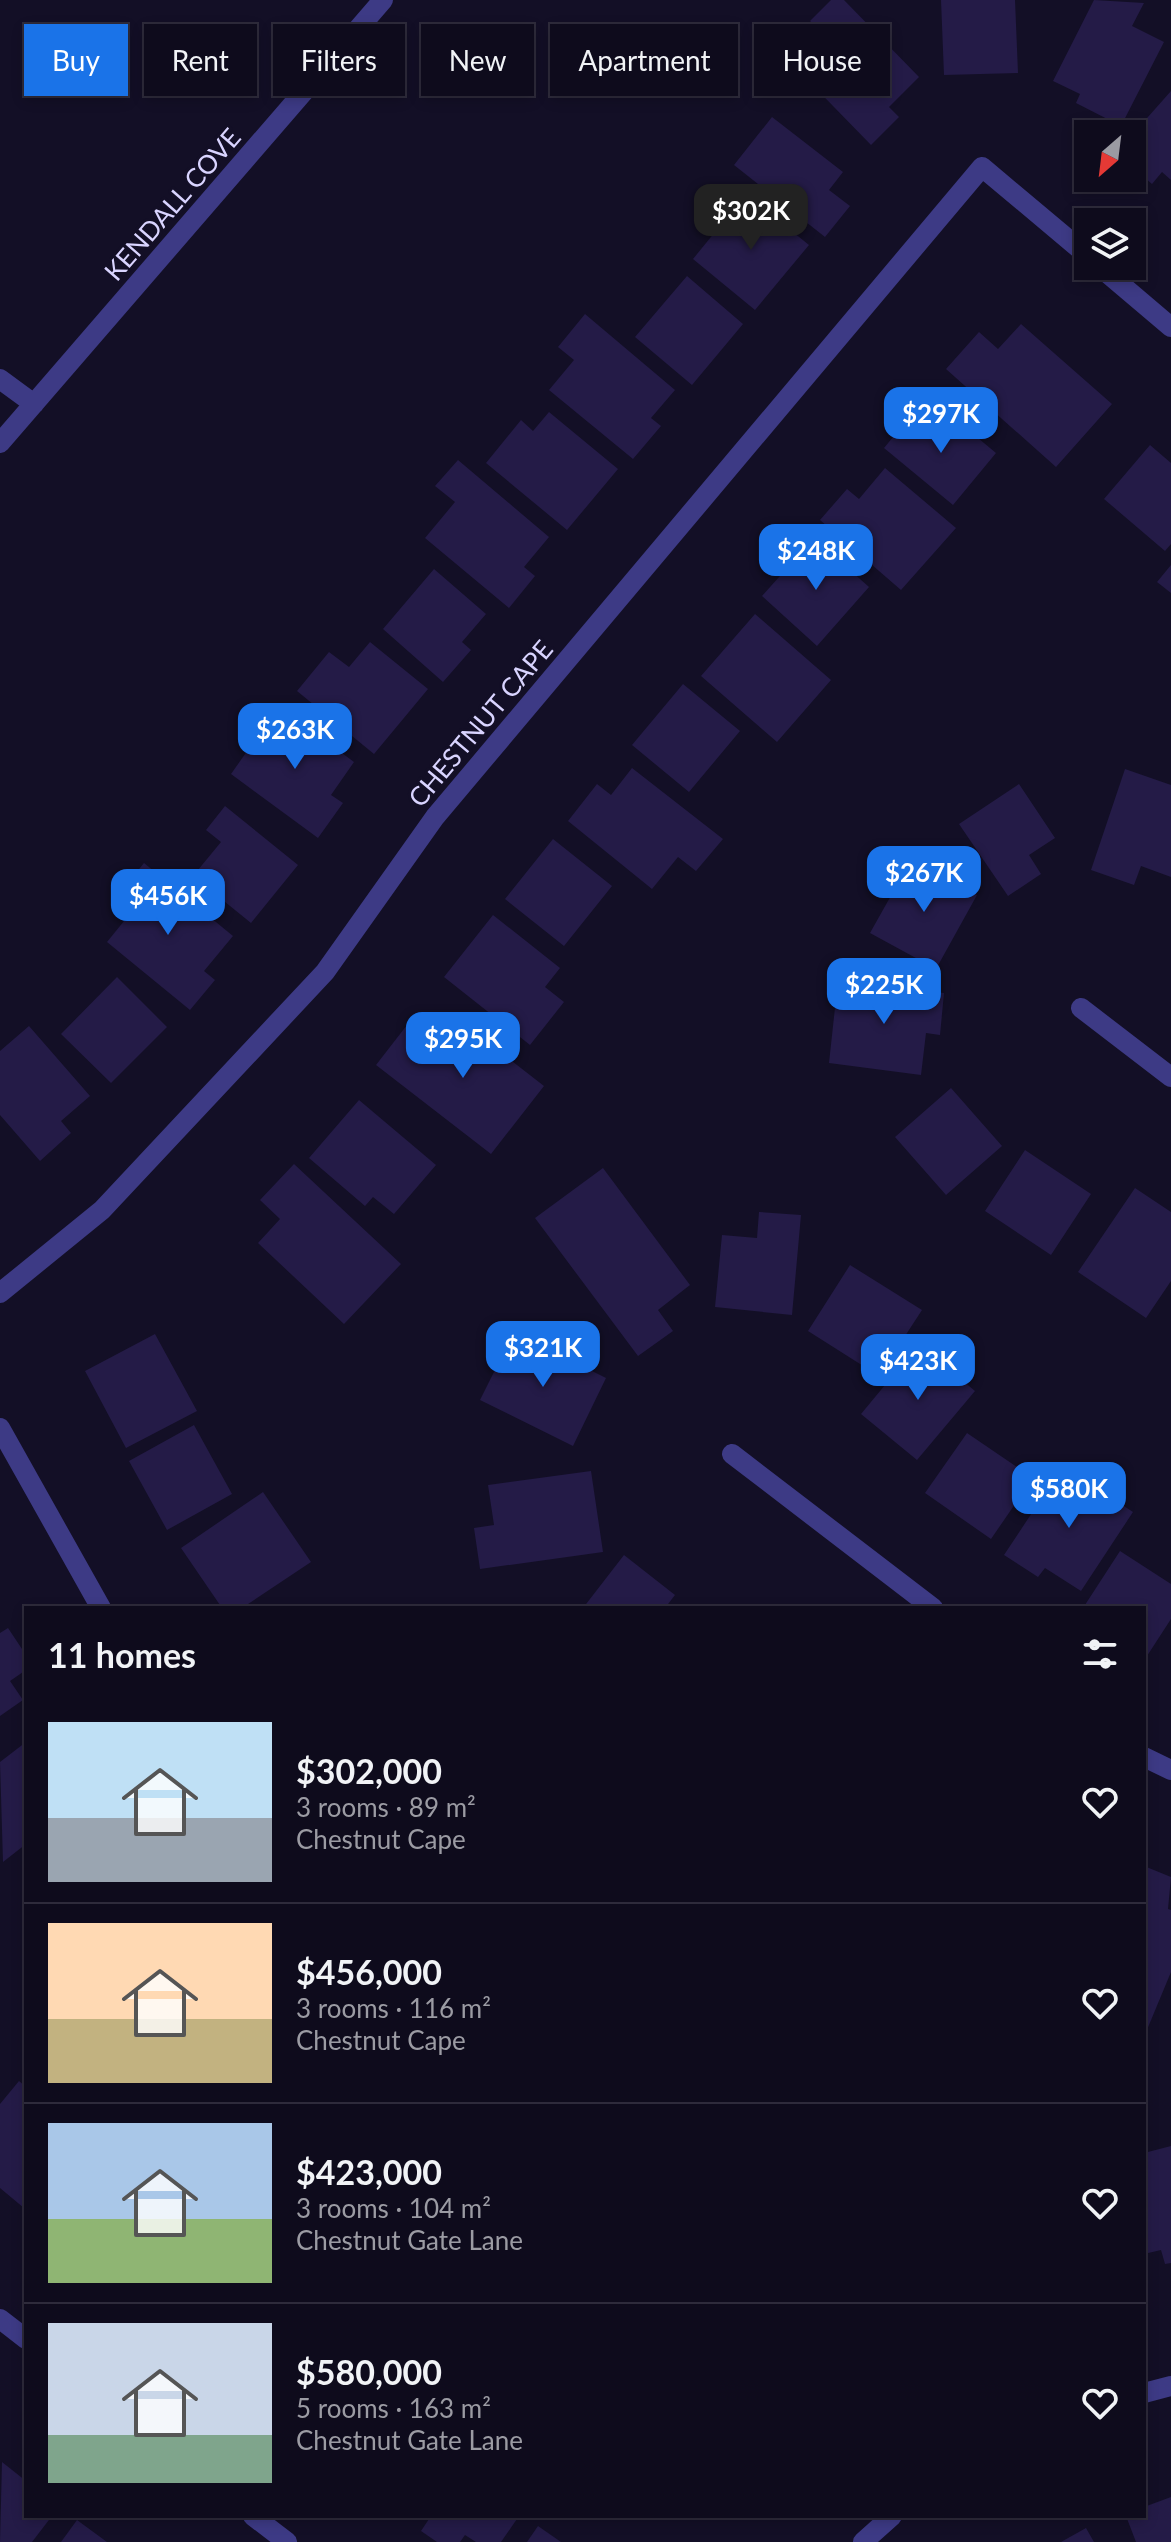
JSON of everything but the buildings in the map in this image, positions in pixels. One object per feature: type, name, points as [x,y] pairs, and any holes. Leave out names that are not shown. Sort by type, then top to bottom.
[{"type":"street","name":"KENDALL COVE","points":[[0,443],[383,0]]},
{"type":"street","name":"CHESTNUT CAPE","points":[[0,1293],[102,1210],[325,972],[435,817],[982,167],[1074,244]]},
{"type":"street","points":[[1116,280],[1171,327]]},
{"type":"street","points":[[0,379],[34,404]]},
{"type":"street","points":[[1081,1008],[1171,1077]]},
{"type":"street","points":[[0,1428],[100,1606]]},
{"type":"street","points":[[732,1454],[930,1606]]},
{"type":"street","points":[[1146,1758],[1171,1770]]},
{"type":"street","points":[[0,2319],[24,2337]]},
{"type":"street","points":[[1146,2392],[1171,2386]]},
{"type":"street","points":[[256,2518],[287,2542]]},
{"type":"street","points":[[863,2542],[890,2518]]}]
